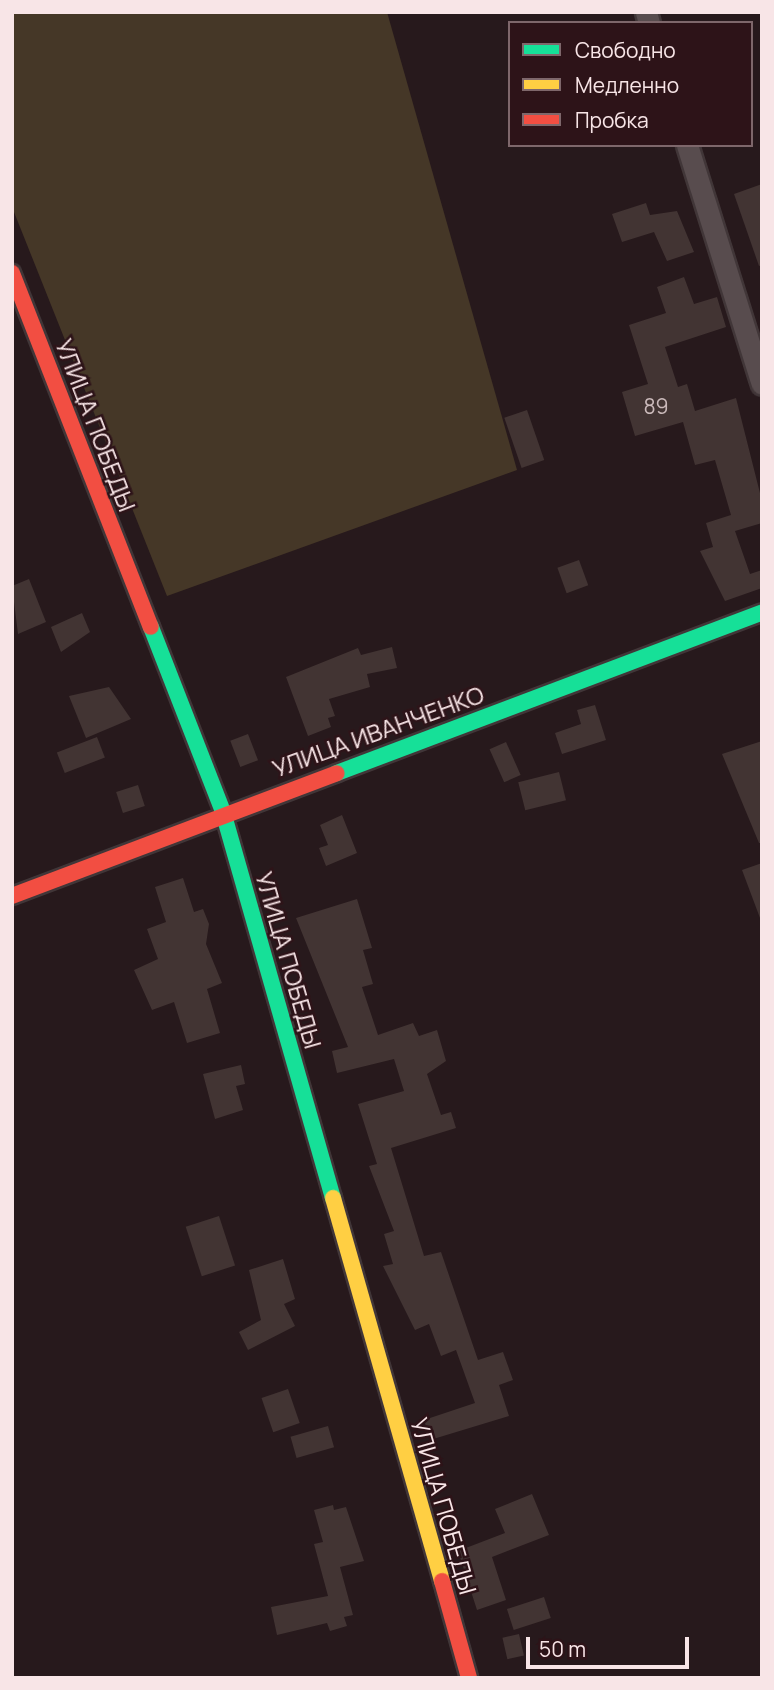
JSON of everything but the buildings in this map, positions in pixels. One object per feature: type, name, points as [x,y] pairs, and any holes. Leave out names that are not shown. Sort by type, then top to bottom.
[{"type":"street","points":[[688,147],[762,384]]},
{"type":"street","name":"УЛИЦА ПОБЕДЫ","points":[[12,273],[223,812],[469,1678]]},
{"type":"street","name":"УЛИЦА ИВАНЧЕНКО","points":[[12,896],[223,812],[762,612]]},
{"type":"shaded area","points":[[12,12],[387,12],[517,470],[167,596],[12,207]]},
{"type":"traffic: fast","points":[[337,773],[762,612]]},
{"type":"traffic: fast","points":[[151,627],[223,812],[333,1198]]},
{"type":"traffic: slow","points":[[333,1198],[442,1581]]},
{"type":"traffic: jam","points":[[12,273],[151,627]]},
{"type":"traffic: jam","points":[[12,896],[337,773]]},
{"type":"traffic: jam","points":[[442,1581],[469,1678]]}]
